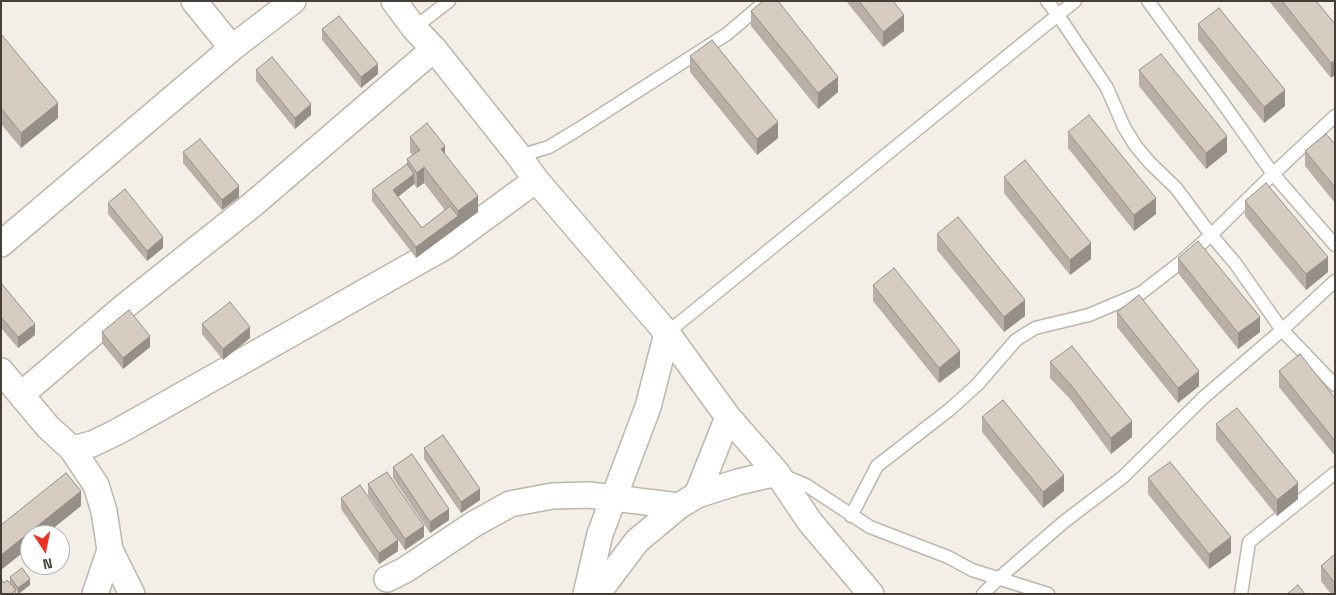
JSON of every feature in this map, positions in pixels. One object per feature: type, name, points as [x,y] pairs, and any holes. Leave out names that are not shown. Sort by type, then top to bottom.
[{"type":"street","points":[[194,1],[232,48]]},
{"type":"street","points":[[1,244],[232,48],[293,1]]},
{"type":"street","points":[[394,1],[519,156],[536,180],[667,333],[728,417],[777,473],[810,522],[871,594]]},
{"type":"street","points":[[22,394],[125,306],[252,205],[434,49]]},
{"type":"street","points":[[72,449],[92,444],[117,432],[438,250],[536,180]]},
{"type":"street","points":[[586,594],[600,534],[648,407],[667,333]]},
{"type":"street","points":[[1,371],[48,426],[72,449],[96,485],[104,510],[110,550],[132,594]]},
{"type":"street","points":[[688,500],[728,417]]},
{"type":"street","points":[[594,594],[603,586],[637,541],[688,500],[738,482],[777,473]]},
{"type":"street","points":[[387,579],[405,570],[474,524],[510,504],[552,496],[589,495],[614,498],[688,500]]},
{"type":"street","points":[[95,594],[110,550]]},
{"type":"lane","points":[[414,28],[449,1]]},
{"type":"lane","points":[[1046,1],[1058,15],[1107,88],[1124,127],[1135,145],[1150,163],[1176,188],[1211,235],[1235,263],[1282,330],[1335,385]]},
{"type":"lane","points":[[667,333],[1075,1]]},
{"type":"lane","points":[[1148,1],[1273,174],[1335,245]]},
{"type":"lane","points":[[519,156],[548,147],[577,130],[727,34],[760,6]]},
{"type":"lane","points":[[852,516],[878,466],[970,391],[1016,340],[1035,328],[1089,315],[1141,293],[1181,262],[1211,235],[1335,116]]},
{"type":"lane","points":[[983,594],[999,578],[1122,477],[1203,398],[1282,330],[1335,281]]},
{"type":"lane","points":[[777,473],[806,485],[870,527],[948,557],[972,570],[1048,594]]},
{"type":"lane","points":[[1241,594],[1249,542],[1335,473]]},
{"type":"building","points":[[763,1],[778,1],[838,77],[818,93],[751,11]]},
{"type":"building","points":[[859,1],[893,1],[904,15],[883,32]]},
{"type":"building","points":[[1282,1],[1316,1],[1335,24],[1335,60],[1331,63]]},
{"type":"building","points":[[1219,8],[1285,90],[1264,107],[1198,24]]},
{"type":"building","points":[[339,16],[378,64],[361,77],[322,29]]},
{"type":"building","points":[[1,34],[58,103],[21,133],[1,108]]},
{"type":"building","points":[[712,40],[778,122],[757,139],[690,56]]},
{"type":"building","points":[[1161,54],[1227,136],[1206,153],[1139,70]]},
{"type":"building","points":[[272,57],[311,104],[295,118],[256,70]]},
{"type":"building","points":[[1089,115],[1156,198],[1134,215],[1068,132]]},
{"type":"building","points":[[427,123],[445,146],[441,149],[478,196],[458,211],[424,167],[417,173],[407,159],[420,150],[410,137]]},
{"type":"building","points":[[1326,134],[1335,144],[1335,187],[1305,151]]},
{"type":"building","points":[[200,139],[239,186],[222,200],[183,152]]},
{"type":"building","points":[[1025,160],[1091,243],[1070,260],[1004,177]]},
{"type":"building","points":[[407,164],[414,174],[393,190],[422,228],[450,206],[458,216],[416,247],[372,190]]},
{"type":"building","points":[[1266,183],[1328,257],[1306,274],[1245,201]]},
{"type":"building","points":[[125,189],[163,237],[147,251],[108,203]]},
{"type":"building","points":[[958,217],[1025,300],[1004,317],[937,234]]},
{"type":"building","points":[[1198,241],[1260,317],[1238,333],[1178,258]]},
{"type":"building","points":[[894,268],[960,351],[939,368],[873,285]]},
{"type":"building","points":[[1,283],[35,324],[18,337],[1,317]]},
{"type":"building","points":[[1139,295],[1199,371],[1178,388],[1117,312]]},
{"type":"building","points":[[230,302],[250,327],[223,349],[202,324]]},
{"type":"building","points":[[129,310],[150,336],[123,358],[102,332]]},
{"type":"building","points":[[1072,346],[1132,421],[1111,438],[1071,385],[1050,362]]},
{"type":"building","points":[[1300,354],[1335,398],[1335,441],[1279,371]]},
{"type":"building","points":[[1003,400],[1064,475],[1043,492],[982,417]]},
{"type":"building","points":[[1237,408],[1298,483],[1277,500],[1216,424]]},
{"type":"building","points":[[443,435],[480,489],[461,502],[424,448]]},
{"type":"building","points":[[412,454],[449,509],[430,522],[393,467]]},
{"type":"building","points":[[1170,462],[1231,537],[1209,554],[1148,478]]},
{"type":"building","points":[[387,472],[424,526],[405,539],[368,484]]},
{"type":"building","points":[[66,473],[81,491],[38,525],[20,525],[20,540],[1,555],[1,525]]},
{"type":"building","points":[[360,485],[398,540],[379,553],[341,498]]},
{"type":"building","points":[[1335,554],[1335,583],[1321,566]]},
{"type":"building","points":[[20,570],[20,575],[27,575],[30,579],[18,588],[10,577]]},
{"type":"building","points":[[1,579],[4,583],[7,580],[16,590],[11,594],[1,594]]},
{"type":"building","points":[[1298,585],[1305,594],[1287,594]]}]
